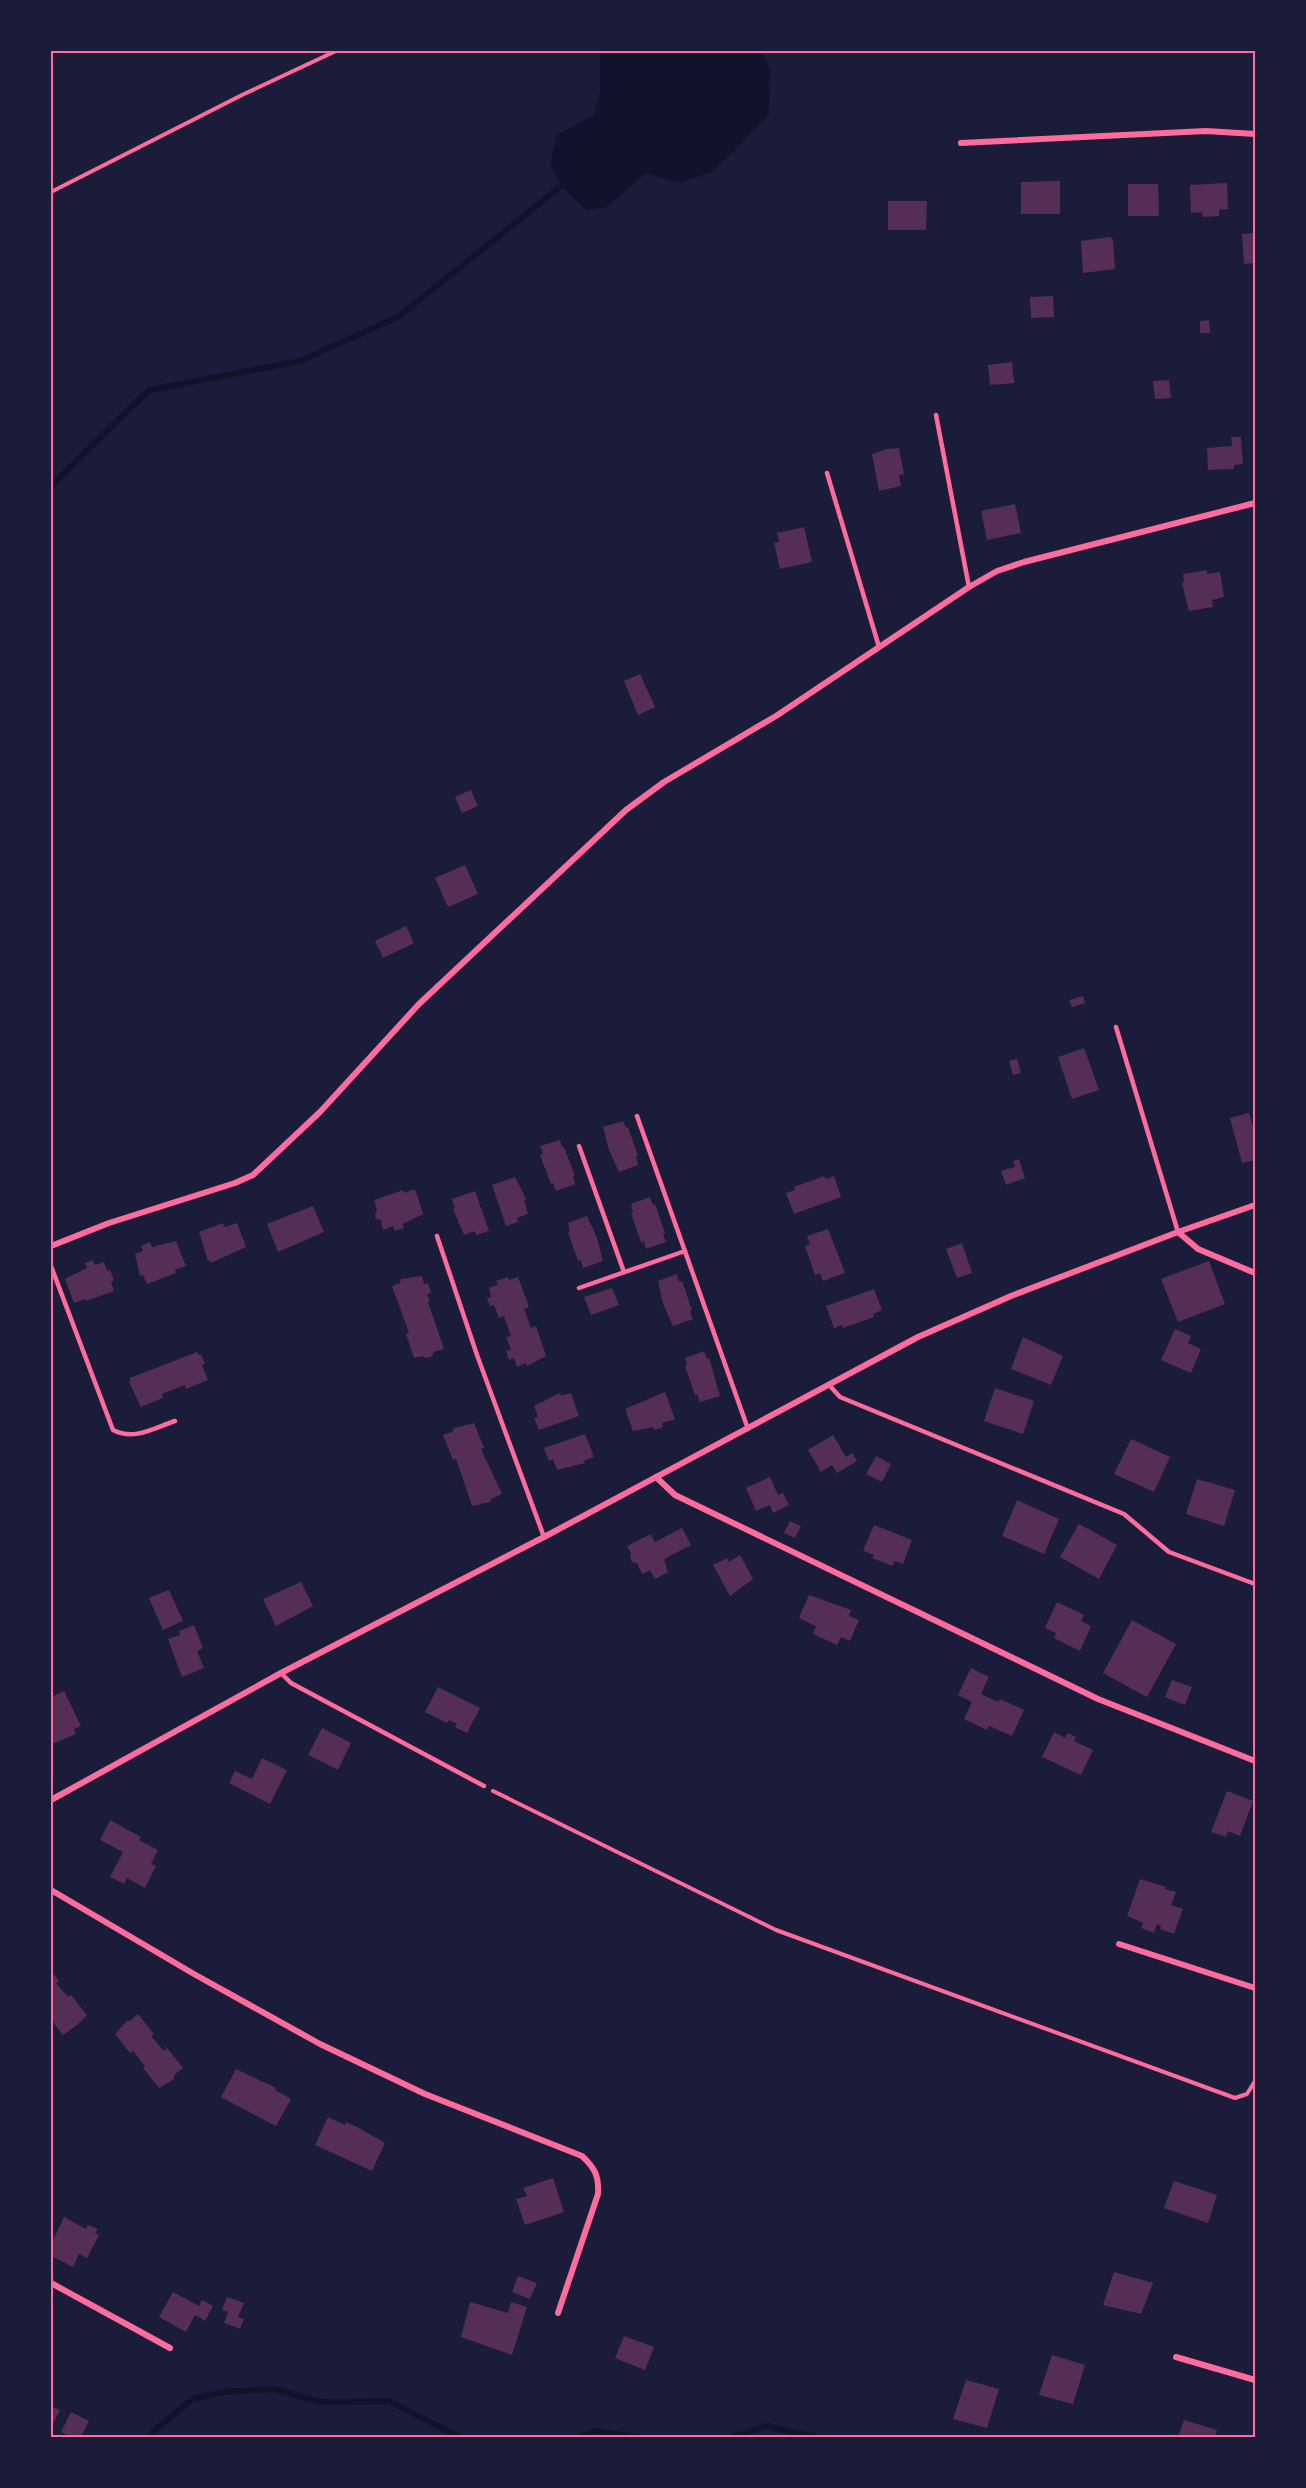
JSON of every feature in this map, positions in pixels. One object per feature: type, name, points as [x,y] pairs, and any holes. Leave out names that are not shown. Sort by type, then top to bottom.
[{"type":"street","points":[[961,143],[1206,131],[1255,134]]},
{"type":"street","points":[[51,1246],[109,1223],[235,1183],[253,1174],[321,1112],[419,1004],[626,810],[664,782],[776,716],[969,587],[997,571],[1024,562],[1255,503]]},
{"type":"street","points":[[51,1800],[281,1673],[544,1537],[918,1337],[977,1310],[1178,1232],[1255,1205]]},
{"type":"street","points":[[1178,1232],[1198,1249],[1255,1274]]},
{"type":"street","points":[[656,1477],[675,1495],[1098,1699],[1255,1761]]},
{"type":"street","points":[[51,1890],[194,1974],[320,2044],[425,2094],[582,2156],[594,2166],[599,2180],[598,2194],[558,2313]]},
{"type":"street","points":[[1119,1944],[1255,1988]]},
{"type":"street","points":[[51,2283],[170,2348]]},
{"type":"street","points":[[1176,2356],[1255,2380]]},
{"type":"lane","points":[[936,415],[969,587]]},
{"type":"lane","points":[[827,473],[879,647]]},
{"type":"lane","points":[[1116,1027],[1178,1232]]},
{"type":"lane","points":[[637,1116],[748,1429]]},
{"type":"lane","points":[[579,1146],[624,1272]]},
{"type":"lane","points":[[437,1236],[477,1355],[544,1537]]},
{"type":"lane","points":[[579,1288],[685,1251]]},
{"type":"lane","points":[[51,1266],[113,1430],[124,1436],[175,1421]]},
{"type":"lane","points":[[830,1386],[840,1397],[1124,1514],[1169,1552],[1255,1584]]},
{"type":"lane","points":[[281,1673],[291,1683],[484,1786]]},
{"type":"path","points":[[51,192],[242,95],[336,51]]},
{"type":"path","points":[[484,1786],[776,1930],[1235,2098],[1247,2094],[1255,2081]]},
{"type":"shaded area","points":[[600,51],[761,51],[770,69],[769,114],[711,172],[681,183],[645,173],[607,207],[586,210],[561,186],[550,163],[557,135],[594,115],[600,93]]},
{"type":"building","points":[[1060,181],[1060,214],[1021,214],[1021,182]]},
{"type":"building","points":[[1227,183],[1228,209],[1219,210],[1219,216],[1203,217],[1202,212],[1191,213],[1190,185]]},
{"type":"building","points":[[1128,184],[1158,184],[1159,216],[1128,216]]},
{"type":"building","points":[[888,201],[927,201],[926,230],[888,230]]},
{"type":"building","points":[[1255,233],[1255,263],[1244,264],[1242,234]]},
{"type":"building","points":[[1110,237],[1113,240],[1115,269],[1083,273],[1081,241]]},
{"type":"building","points":[[1053,296],[1054,317],[1031,318],[1030,297]]},
{"type":"building","points":[[1209,320],[1210,333],[1200,333],[1200,321]]},
{"type":"building","points":[[1012,362],[1014,383],[990,385],[988,365]]},
{"type":"building","points":[[1169,380],[1171,398],[1155,399],[1153,381]]},
{"type":"building","points":[[1231,437],[1241,437],[1243,464],[1234,465],[1234,469],[1208,470],[1207,448],[1232,446]]},
{"type":"building","points":[[899,448],[904,474],[899,475],[901,486],[879,491],[872,454]]},
{"type":"building","points":[[1015,504],[1021,533],[987,540],[981,511]]},
{"type":"building","points":[[804,527],[812,562],[780,569],[774,543],[779,542],[777,533]]},
{"type":"building","points":[[1207,570],[1207,574],[1220,572],[1224,597],[1212,600],[1213,607],[1189,611],[1182,583],[1184,582],[1183,574]]},
{"type":"building","points":[[640,674],[655,707],[638,715],[624,681]]},
{"type":"building","points":[[471,790],[478,806],[462,813],[455,797]]},
{"type":"building","points":[[465,865],[478,894],[448,907],[435,878]]},
{"type":"building","points":[[406,926],[414,943],[383,958],[375,941]]},
{"type":"building","points":[[1083,996],[1085,1003],[1072,1007],[1069,1000]]},
{"type":"building","points":[[1084,1048],[1099,1090],[1072,1099],[1058,1057]]},
{"type":"building","points":[[1017,1059],[1021,1073],[1013,1075],[1009,1061]]},
{"type":"building","points":[[1249,1113],[1255,1134],[1255,1160],[1242,1163],[1230,1118]]},
{"type":"building","points":[[623,1121],[626,1128],[628,1127],[638,1156],[636,1157],[638,1165],[619,1172],[609,1150],[603,1127]]},
{"type":"building","points":[[560,1140],[575,1176],[573,1176],[575,1184],[556,1191],[540,1155],[543,1154],[540,1146]]},
{"type":"building","points":[[1019,1159],[1025,1178],[1006,1185],[1001,1171],[1015,1167],[1013,1161]]},
{"type":"building","points":[[824,1176],[826,1179],[834,1176],[841,1197],[794,1214],[786,1193],[795,1190],[794,1187]]},
{"type":"building","points":[[515,1177],[526,1199],[524,1200],[528,1214],[517,1218],[518,1222],[506,1226],[492,1185]]},
{"type":"building","points":[[415,1189],[423,1214],[403,1224],[404,1228],[395,1231],[393,1226],[383,1230],[381,1220],[376,1219],[377,1210],[374,1200],[403,1190],[404,1193]]},
{"type":"building","points":[[475,1191],[489,1231],[476,1235],[475,1231],[464,1235],[453,1209],[455,1208],[452,1199]]},
{"type":"building","points":[[650,1197],[653,1205],[655,1204],[666,1242],[646,1249],[644,1241],[641,1242],[631,1213],[633,1212],[631,1204]]},
{"type":"building","points":[[313,1206],[324,1232],[278,1252],[267,1224]]},
{"type":"building","points":[[587,1216],[597,1238],[603,1261],[583,1268],[581,1260],[578,1261],[568,1232],[570,1231],[568,1223]]},
{"type":"building","points":[[223,1223],[225,1227],[237,1223],[246,1247],[211,1263],[210,1260],[208,1261],[199,1232]]},
{"type":"building","points":[[828,1229],[845,1273],[823,1281],[820,1273],[815,1275],[805,1246],[810,1244],[807,1236]]},
{"type":"building","points":[[176,1241],[186,1266],[175,1270],[176,1273],[147,1284],[143,1275],[140,1276],[135,1254],[143,1251],[141,1246],[150,1242],[152,1247]]},
{"type":"building","points":[[962,1243],[972,1273],[957,1278],[946,1249]]},
{"type":"building","points":[[93,1260],[95,1265],[104,1262],[107,1271],[110,1270],[114,1280],[111,1282],[114,1291],[74,1303],[65,1279],[87,1268],[85,1263]]},
{"type":"building","points":[[1209,1261],[1225,1304],[1178,1322],[1161,1279]]},
{"type":"building","points":[[677,1274],[679,1282],[682,1281],[693,1319],[673,1326],[663,1304],[658,1281]]},
{"type":"building","points":[[422,1276],[424,1284],[428,1283],[431,1293],[427,1294],[430,1302],[428,1302],[444,1349],[426,1358],[422,1356],[414,1358],[406,1334],[409,1333],[392,1286],[400,1283],[401,1279]]},
{"type":"building","points":[[508,1277],[509,1280],[518,1277],[529,1307],[524,1309],[531,1328],[536,1326],[546,1356],[527,1366],[526,1363],[517,1367],[514,1358],[509,1360],[506,1351],[511,1350],[506,1337],[511,1336],[504,1316],[499,1318],[494,1305],[490,1306],[487,1298],[491,1297],[489,1288],[498,1285],[496,1281]]},
{"type":"building","points":[[612,1288],[619,1305],[591,1315],[584,1297]]},
{"type":"building","points":[[874,1289],[882,1310],[873,1314],[874,1317],[843,1328],[842,1325],[834,1328],[826,1306]]},
{"type":"building","points":[[1175,1329],[1191,1336],[1188,1343],[1201,1349],[1191,1373],[1161,1360]]},
{"type":"building","points":[[1023,1337],[1063,1356],[1051,1385],[1011,1369]]},
{"type":"building","points":[[704,1351],[707,1359],[709,1358],[720,1396],[700,1402],[697,1394],[695,1395],[685,1366],[687,1365],[685,1358]]},
{"type":"building","points":[[197,1352],[201,1354],[205,1364],[202,1365],[208,1380],[186,1389],[185,1385],[162,1394],[163,1398],[141,1407],[129,1382],[130,1378]]},
{"type":"building","points":[[995,1388],[1034,1401],[1023,1434],[984,1421]]},
{"type":"building","points":[[665,1392],[675,1419],[662,1423],[663,1427],[655,1430],[653,1427],[633,1431],[625,1409]]},
{"type":"building","points":[[560,1393],[561,1396],[571,1393],[579,1416],[539,1430],[534,1418],[538,1417],[534,1406]]},
{"type":"building","points":[[474,1423],[484,1448],[481,1449],[502,1494],[491,1499],[490,1502],[472,1506],[456,1459],[453,1460],[443,1435],[452,1432],[454,1428]]},
{"type":"building","points":[[585,1434],[594,1457],[584,1461],[585,1463],[557,1470],[553,1459],[549,1461],[544,1448]]},
{"type":"building","points":[[833,1435],[846,1457],[852,1453],[857,1461],[837,1473],[832,1465],[821,1472],[808,1450]]},
{"type":"building","points":[[1131,1439],[1170,1457],[1154,1492],[1114,1474]]},
{"type":"building","points":[[876,1456],[891,1464],[882,1482],[866,1474]]},
{"type":"building","points":[[770,1477],[778,1495],[783,1493],[789,1505],[773,1513],[770,1505],[756,1511],[746,1488]]},
{"type":"building","points":[[1197,1479],[1235,1490],[1224,1526],[1186,1514]]},
{"type":"building","points":[[1017,1500],[1059,1519],[1044,1554],[1002,1536]]},
{"type":"building","points":[[790,1521],[801,1526],[795,1538],[784,1533]]},
{"type":"building","points":[[1079,1524],[1117,1545],[1099,1579],[1060,1557]]},
{"type":"building","points":[[874,1525],[912,1540],[903,1564],[895,1561],[892,1566],[872,1558],[874,1555],[863,1551]]},
{"type":"building","points":[[682,1528],[691,1545],[664,1559],[668,1572],[655,1579],[650,1570],[642,1574],[637,1563],[632,1562],[627,1546],[651,1534],[655,1542]]},
{"type":"building","points":[[740,1555],[753,1579],[730,1596],[713,1565],[727,1558],[729,1562]]},
{"type":"building","points":[[301,1582],[313,1606],[276,1626],[263,1599]]},
{"type":"building","points":[[169,1590],[183,1621],[163,1630],[149,1598]]},
{"type":"building","points":[[809,1595],[851,1610],[849,1616],[859,1620],[850,1641],[841,1637],[837,1645],[813,1634],[816,1626],[799,1618]]},
{"type":"building","points":[[1057,1602],[1084,1615],[1081,1621],[1091,1626],[1080,1651],[1054,1638],[1056,1633],[1045,1628]]},
{"type":"building","points":[[1132,1620],[1176,1644],[1147,1697],[1103,1673]]},
{"type":"building","points":[[194,1625],[203,1648],[197,1651],[204,1668],[182,1677],[168,1639],[180,1635],[179,1631]]},
{"type":"building","points":[[971,1668],[989,1677],[981,1694],[998,1702],[1000,1699],[1024,1710],[1012,1736],[989,1726],[987,1730],[964,1719],[972,1702],[958,1695]]},
{"type":"building","points":[[1172,1680],[1192,1687],[1185,1705],[1165,1697]]},
{"type":"building","points":[[438,1687],[480,1708],[467,1733],[455,1727],[457,1724],[449,1720],[447,1723],[425,1712]]},
{"type":"building","points":[[64,1691],[81,1726],[74,1729],[76,1734],[52,1744],[51,1697]]},
{"type":"building","points":[[322,1728],[351,1743],[338,1770],[308,1755]]},
{"type":"building","points":[[1054,1732],[1065,1738],[1068,1733],[1076,1737],[1074,1741],[1093,1750],[1081,1775],[1042,1757]]},
{"type":"building","points":[[262,1758],[287,1770],[270,1804],[229,1783],[235,1771],[252,1779]]},
{"type":"building","points":[[1227,1791],[1253,1801],[1240,1836],[1228,1831],[1226,1837],[1211,1832]]},
{"type":"building","points":[[110,1820],[141,1837],[139,1840],[158,1850],[151,1864],[156,1866],[145,1888],[127,1878],[124,1884],[110,1877],[123,1852],[100,1840]]},
{"type":"building","points":[[1140,1879],[1176,1892],[1171,1905],[1183,1909],[1174,1934],[1160,1929],[1161,1926],[1157,1924],[1154,1933],[1141,1928],[1143,1923],[1127,1916]]},
{"type":"building","points":[[51,1971],[59,1981],[56,1983],[68,1997],[71,1995],[87,2015],[63,2035],[51,2020]]},
{"type":"building","points":[[138,2014],[154,2034],[151,2036],[164,2051],[167,2048],[183,2068],[174,2075],[174,2079],[159,2088],[133,2051],[130,2053],[115,2034],[127,2021]]},
{"type":"building","points":[[236,2069],[276,2088],[275,2090],[291,2099],[276,2126],[221,2097]]},
{"type":"building","points":[[328,2117],[345,2125],[346,2122],[357,2127],[385,2143],[372,2171],[315,2145]]},
{"type":"building","points":[[553,2178],[564,2212],[525,2225],[516,2199],[527,2196],[523,2188]]},
{"type":"building","points":[[1174,2181],[1217,2195],[1208,2223],[1164,2208]]},
{"type":"building","points":[[64,2217],[86,2229],[88,2225],[98,2229],[95,2233],[99,2235],[87,2258],[79,2254],[73,2267],[51,2256],[51,2244]]},
{"type":"building","points":[[1114,2272],[1153,2283],[1141,2314],[1103,2305]]},
{"type":"building","points":[[518,2276],[537,2283],[530,2299],[512,2292]]},
{"type":"building","points":[[173,2292],[199,2306],[202,2300],[213,2306],[205,2321],[195,2315],[186,2332],[159,2317]]},
{"type":"building","points":[[227,2297],[244,2303],[238,2317],[244,2319],[240,2329],[224,2323],[228,2312],[222,2310]]},
{"type":"building","points":[[470,2302],[508,2313],[511,2302],[527,2307],[512,2355],[461,2337]]},
{"type":"building","points":[[624,2336],[654,2347],[645,2370],[615,2358]]},
{"type":"building","points":[[1052,2355],[1085,2365],[1073,2404],[1039,2395]]},
{"type":"building","points":[[966,2380],[999,2389],[987,2428],[953,2419]]},
{"type":"building","points":[[51,2406],[60,2410],[51,2428]]},
{"type":"building","points":[[71,2412],[89,2421],[81,2437],[72,2437],[61,2432]]},
{"type":"building","points":[[1184,2420],[1217,2430],[1215,2437],[1178,2437]]},
{"type":"waterway","points":[[51,486],[149,390],[300,361],[398,317],[566,182]]},
{"type":"waterway","points":[[150,2437],[192,2399],[225,2392],[274,2389],[320,2402],[389,2401],[459,2437]]},
{"type":"waterway","points":[[733,2437],[766,2426],[816,2437]]},
{"type":"waterway","points":[[581,2437],[595,2431],[637,2437]]}]
